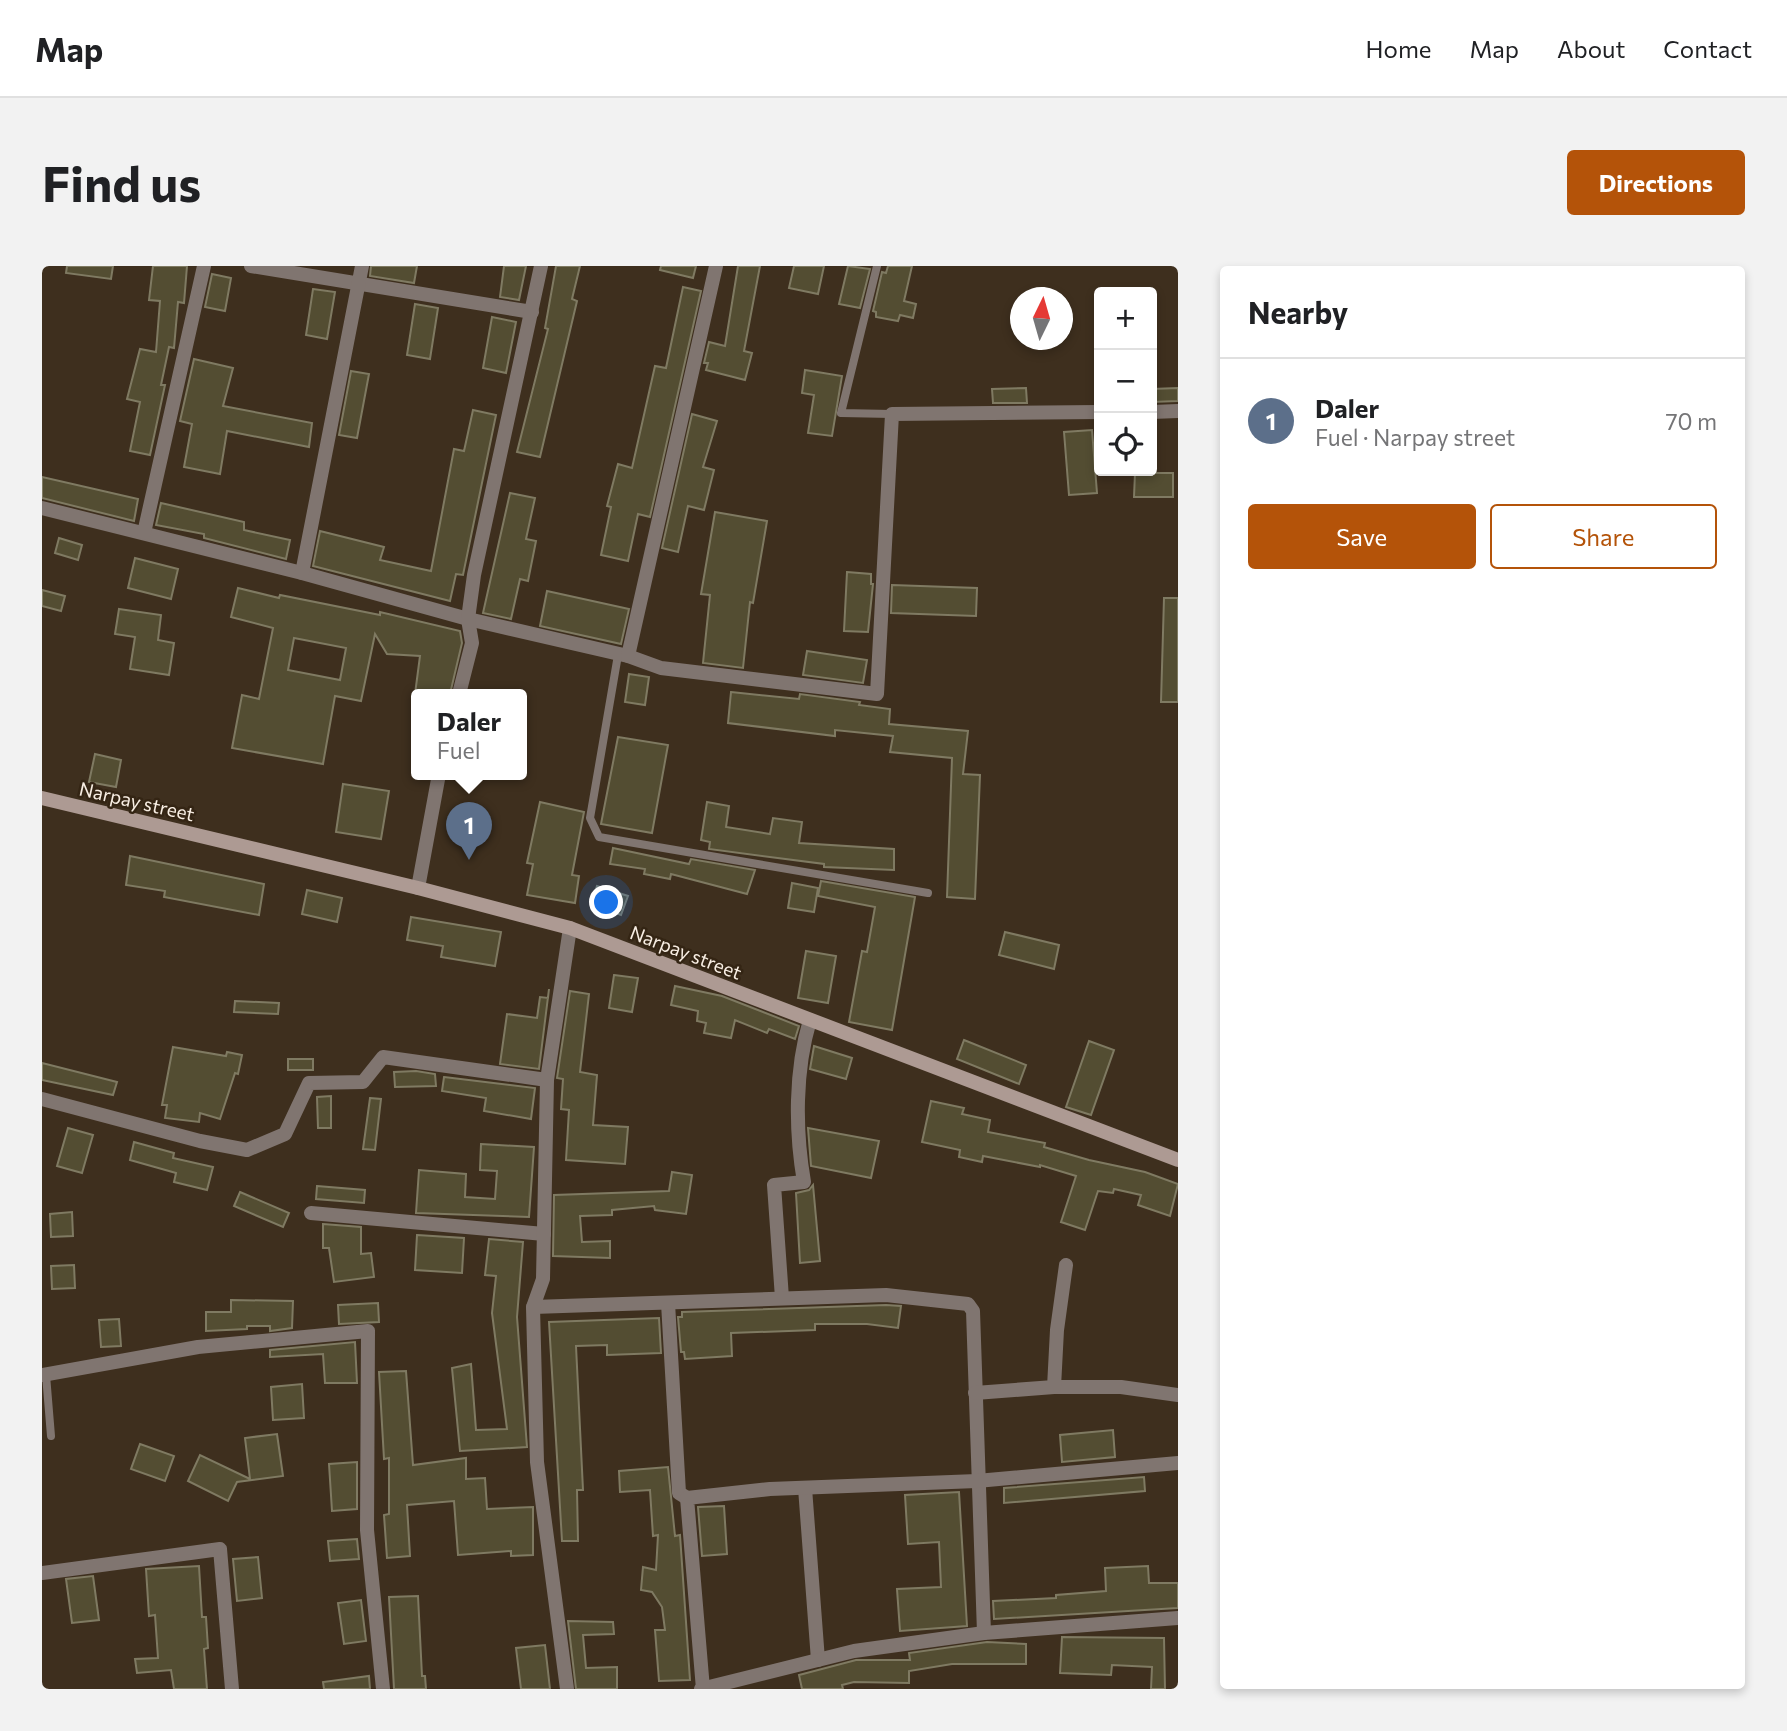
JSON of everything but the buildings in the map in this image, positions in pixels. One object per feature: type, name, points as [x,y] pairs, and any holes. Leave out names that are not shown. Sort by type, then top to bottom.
[{"type":"main road","name":"Narpay street","points":[[42,798],[418,888],[570,928],[1178,1160]]},
{"type":"street","points":[[144,533],[204,266]]},
{"type":"street","points":[[251,266],[532,312]]},
{"type":"street","points":[[302,573],[362,266]]},
{"type":"street","points":[[460,689],[472,643],[468,619],[474,575],[541,266]]},
{"type":"street","points":[[623,656],[716,266]]},
{"type":"street","points":[[1157,412],[1178,411]]},
{"type":"street","points":[[42,508],[302,573],[661,668],[877,694],[892,414],[1094,412]]},
{"type":"street","points":[[418,888],[438,780]]},
{"type":"street","points":[[567,1689],[537,1462],[533,1307],[543,1279],[547,1080],[570,928]]},
{"type":"street","points":[[782,1298],[774,1185],[804,1182],[799,1129],[801,1050],[810,1020]]},
{"type":"street","points":[[42,1099],[247,1150],[285,1134],[309,1083],[363,1082],[383,1057],[547,1080]]},
{"type":"street","points":[[311,1213],[544,1234]]},
{"type":"street","points":[[1054,1387],[1057,1330],[1066,1265]]},
{"type":"street","points":[[533,1307],[887,1295],[968,1304],[973,1311],[984,1633]]},
{"type":"street","points":[[668,1303],[679,1493],[687,1498],[977,1481],[1178,1463]]},
{"type":"street","points":[[44,1375],[198,1347],[368,1331],[367,1530],[383,1689]]},
{"type":"street","points":[[975,1393],[1054,1387],[1121,1387],[1178,1395]]},
{"type":"street","points":[[805,1489],[818,1660]]},
{"type":"street","points":[[687,1498],[702,1689],[719,1687],[854,1651],[984,1633],[1178,1618]]},
{"type":"street","points":[[42,1573],[220,1549],[232,1689]]},
{"type":"lane","points":[[877,266],[841,413],[892,414]]},
{"type":"lane","points":[[623,656],[590,818],[599,837],[928,893]]},
{"type":"lane","points":[[44,1375],[51,1436]]},
{"type":"place","name":"Daler","points":[[469,860]]}]
